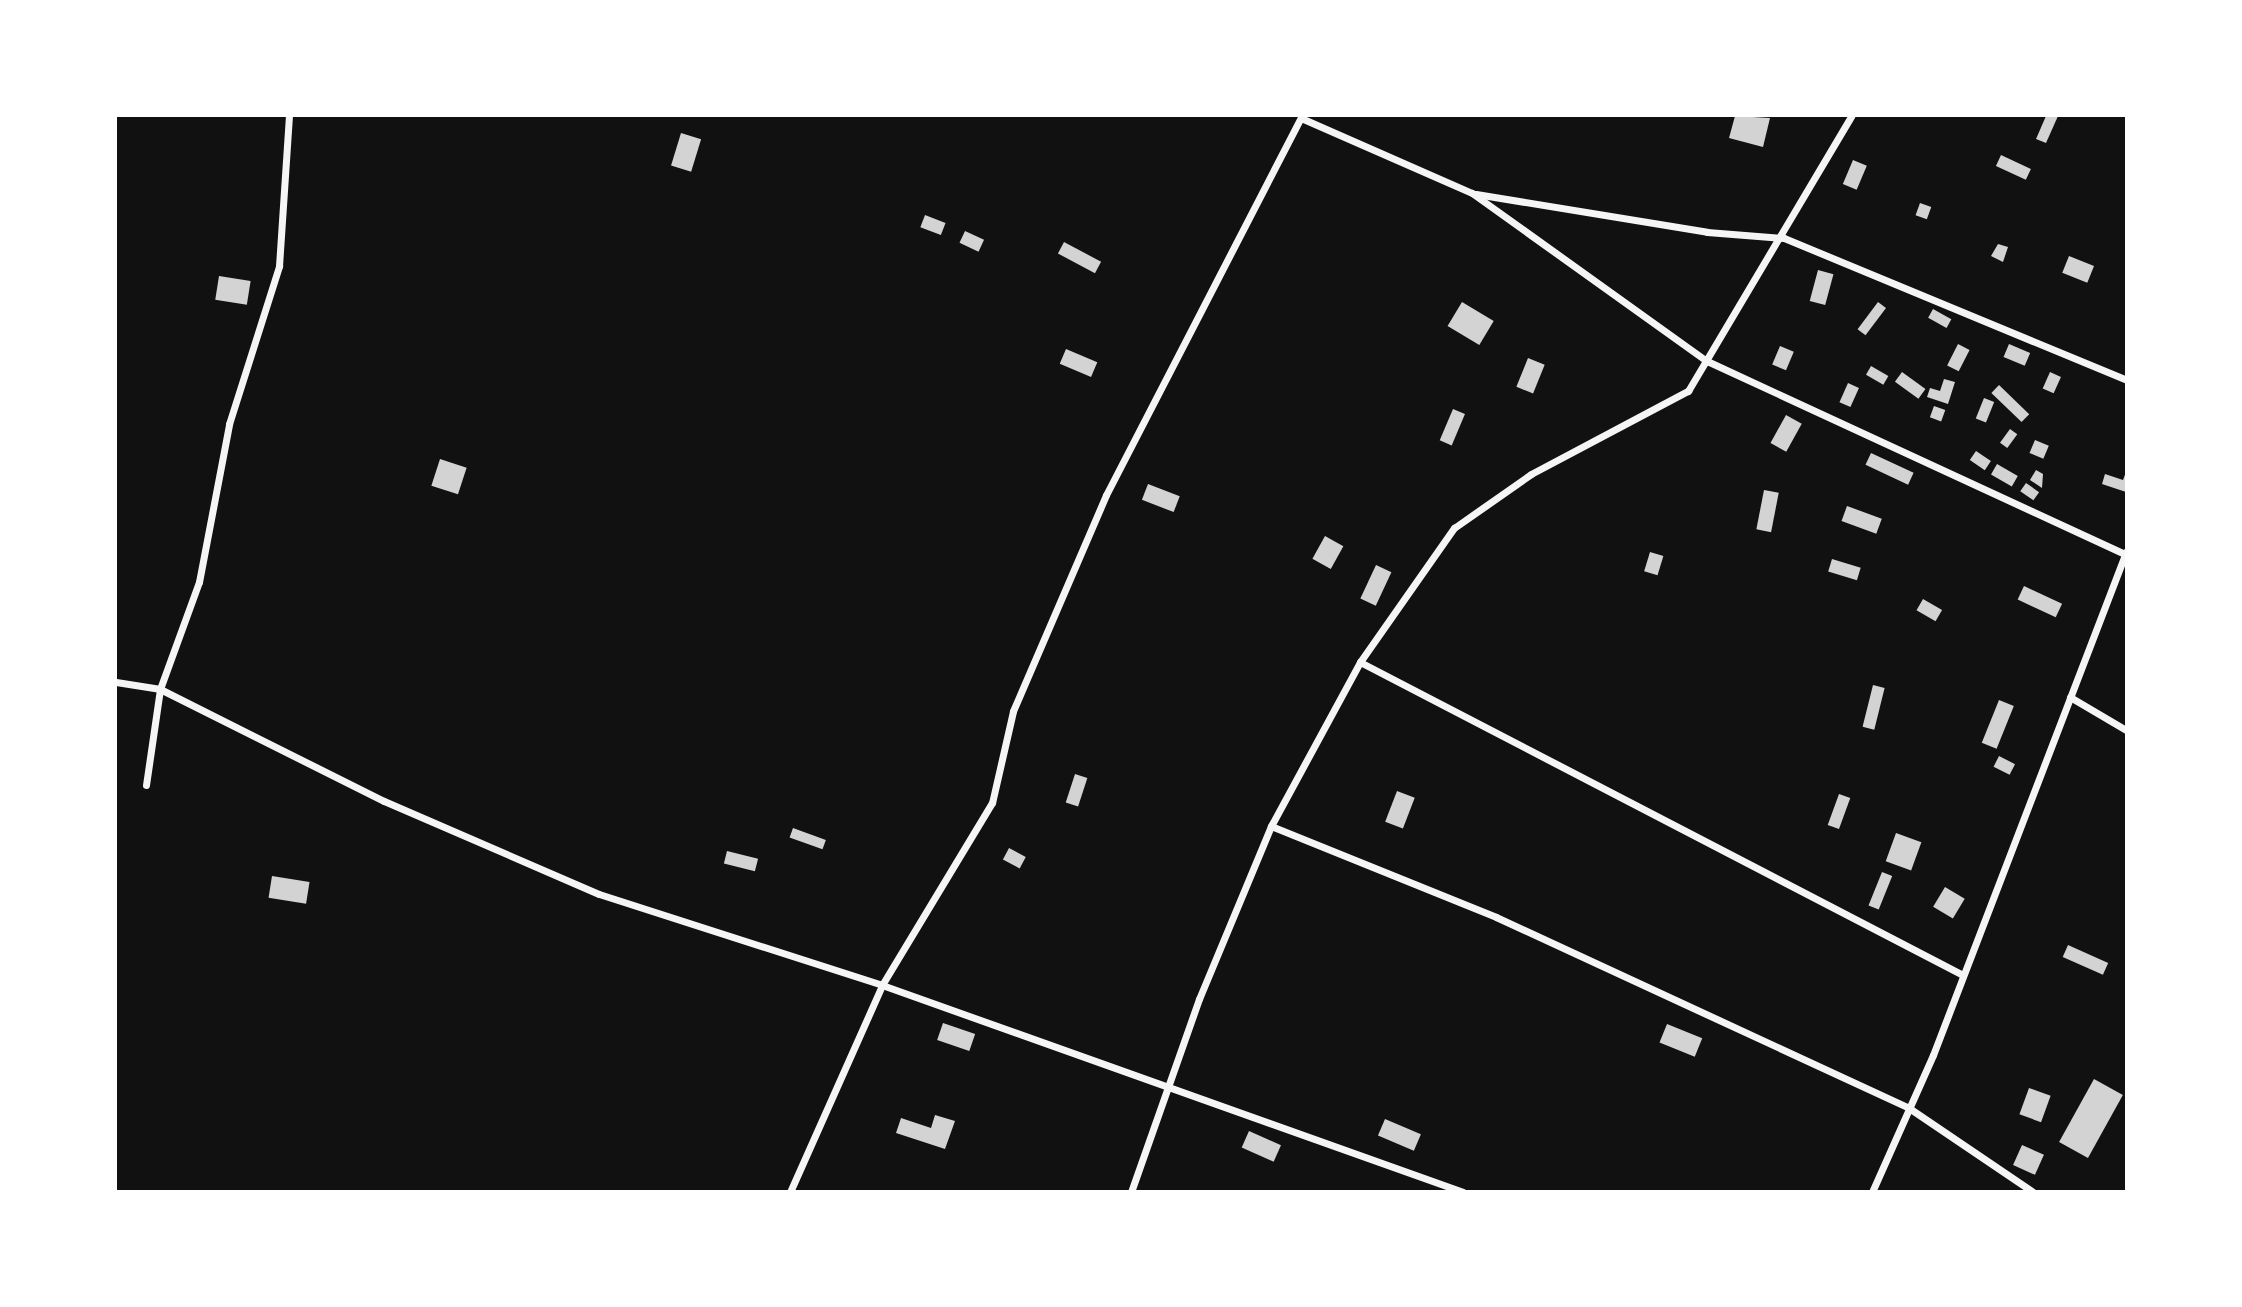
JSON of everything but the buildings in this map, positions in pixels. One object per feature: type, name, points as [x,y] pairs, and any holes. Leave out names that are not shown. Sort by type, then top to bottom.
[{"type":"street","points":[[146,785],[160,690],[199,582],[229,425],[279,265],[289,116]]},
{"type":"street","points":[[1131,1192],[1168,1089],[1271,826],[1360,662],[1454,528],[1531,474],[1688,391],[1783,238],[1851,116]]},
{"type":"street","points":[[790,1192],[882,985],[992,803],[1013,711],[1106,495],[1301,117],[1472,193],[1707,361],[2126,554],[1963,975],[1872,1192]]},
{"type":"street","points":[[1472,193],[1707,232],[1783,238],[2126,380]]},
{"type":"street","points":[[1360,662],[1963,975]]},
{"type":"street","points":[[116,682],[160,690],[384,801],[599,894],[882,985],[1463,1192]]},
{"type":"street","points":[[2070,696],[2126,730]]},
{"type":"street","points":[[1271,826],[1496,918],[1909,1108],[2034,1192]]}]
